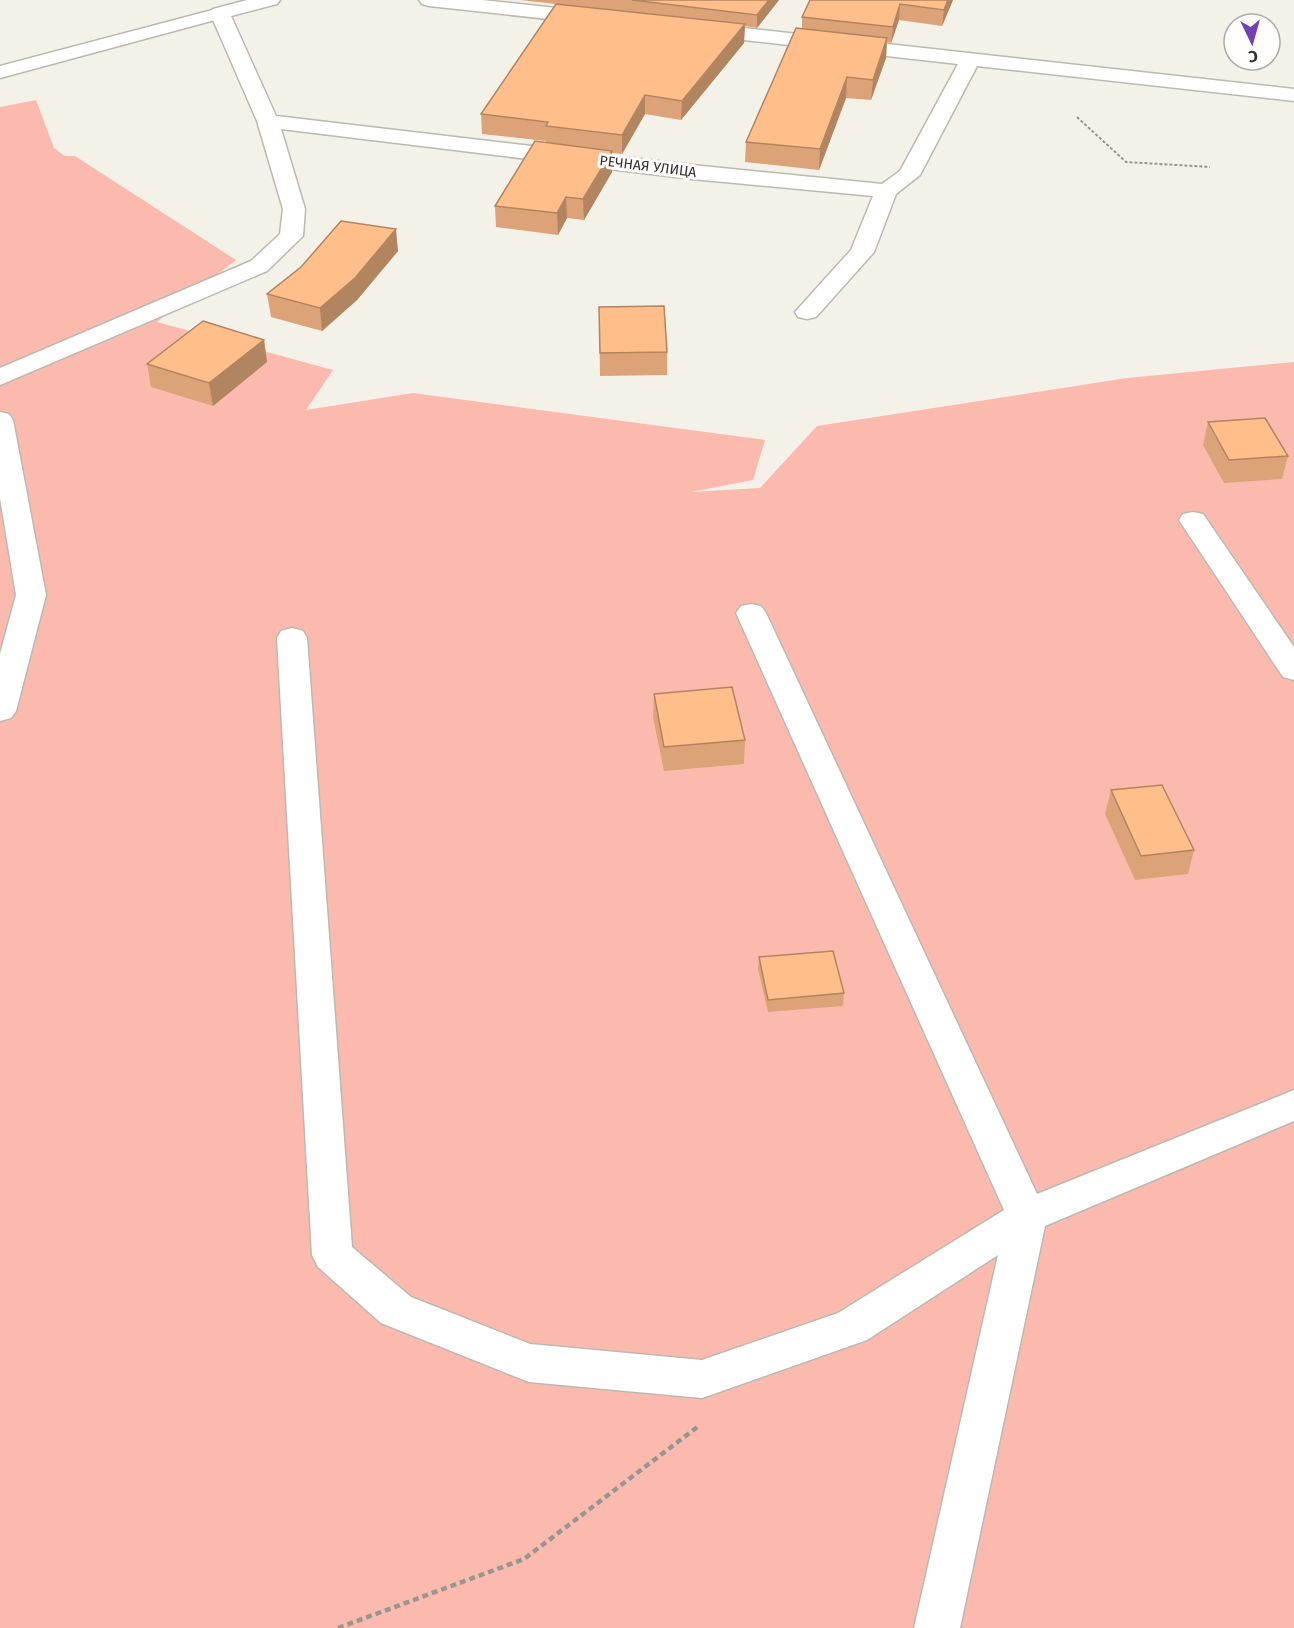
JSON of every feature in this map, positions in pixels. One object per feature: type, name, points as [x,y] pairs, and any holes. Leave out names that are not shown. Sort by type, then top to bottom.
[{"type":"street","points":[[0,377],[259,266],[291,236],[294,209],[268,121],[220,13],[270,0]]},
{"type":"street","points":[[429,0],[617,20]]},
{"type":"street","points":[[676,27],[1294,95]]},
{"type":"street","points":[[807,312],[862,252],[886,191],[909,174],[971,58]]},
{"type":"street","name":"РЕЧНАЯ УЛИЦА","points":[[268,121],[692,172],[886,191]]},
{"type":"street","points":[[0,420],[31,595],[0,711]]},
{"type":"street","points":[[1193,520],[1294,670]]},
{"type":"street","points":[[751,613],[1027,1216],[937,1628]]},
{"type":"street","points":[[292,638],[332,1254],[396,1310],[529,1363],[702,1379],[852,1327],[1027,1216],[1294,1105]]},
{"type":"lane","points":[[0,72],[220,13]]},
{"type":"path","points":[[1077,117],[1126,162],[1210,167]]},
{"type":"path","points":[[338,1628],[524,1559],[703,1423]]},
{"type":"shaded area","points":[[36,100],[54,148],[65,156],[75,156],[236,260],[157,322],[333,370],[306,410],[413,393],[765,440],[753,480],[691,492],[760,488],[817,426],[1127,378],[1294,362],[1294,1628],[0,1628],[0,107]]},
{"type":"building","points":[[632,0],[769,0],[757,15]]},
{"type":"building","points":[[810,0],[948,0],[944,10],[900,4],[893,27],[802,17]]},
{"type":"building","points":[[556,4],[745,24],[682,101],[645,95],[622,135],[546,126],[548,122],[481,114]]},
{"type":"building","points":[[796,28],[887,38],[873,80],[847,77],[820,149],[746,142]]},
{"type":"building","points":[[535,141],[612,151],[583,199],[566,197],[557,213],[495,206]]},
{"type":"building","points":[[341,221],[396,229],[355,278],[320,308],[267,294],[301,267]]},
{"type":"building","points":[[664,306],[667,352],[600,353],[599,307]]},
{"type":"building","points":[[203,321],[264,340],[209,383],[147,364]]},
{"type":"building","points":[[1265,418],[1288,456],[1229,460],[1208,422]]},
{"type":"building","points":[[732,687],[745,740],[664,747],[654,694]]},
{"type":"building","points":[[1162,785],[1194,850],[1141,856],[1111,790]]},
{"type":"building","points":[[833,951],[844,993],[768,1000],[759,957]]}]
